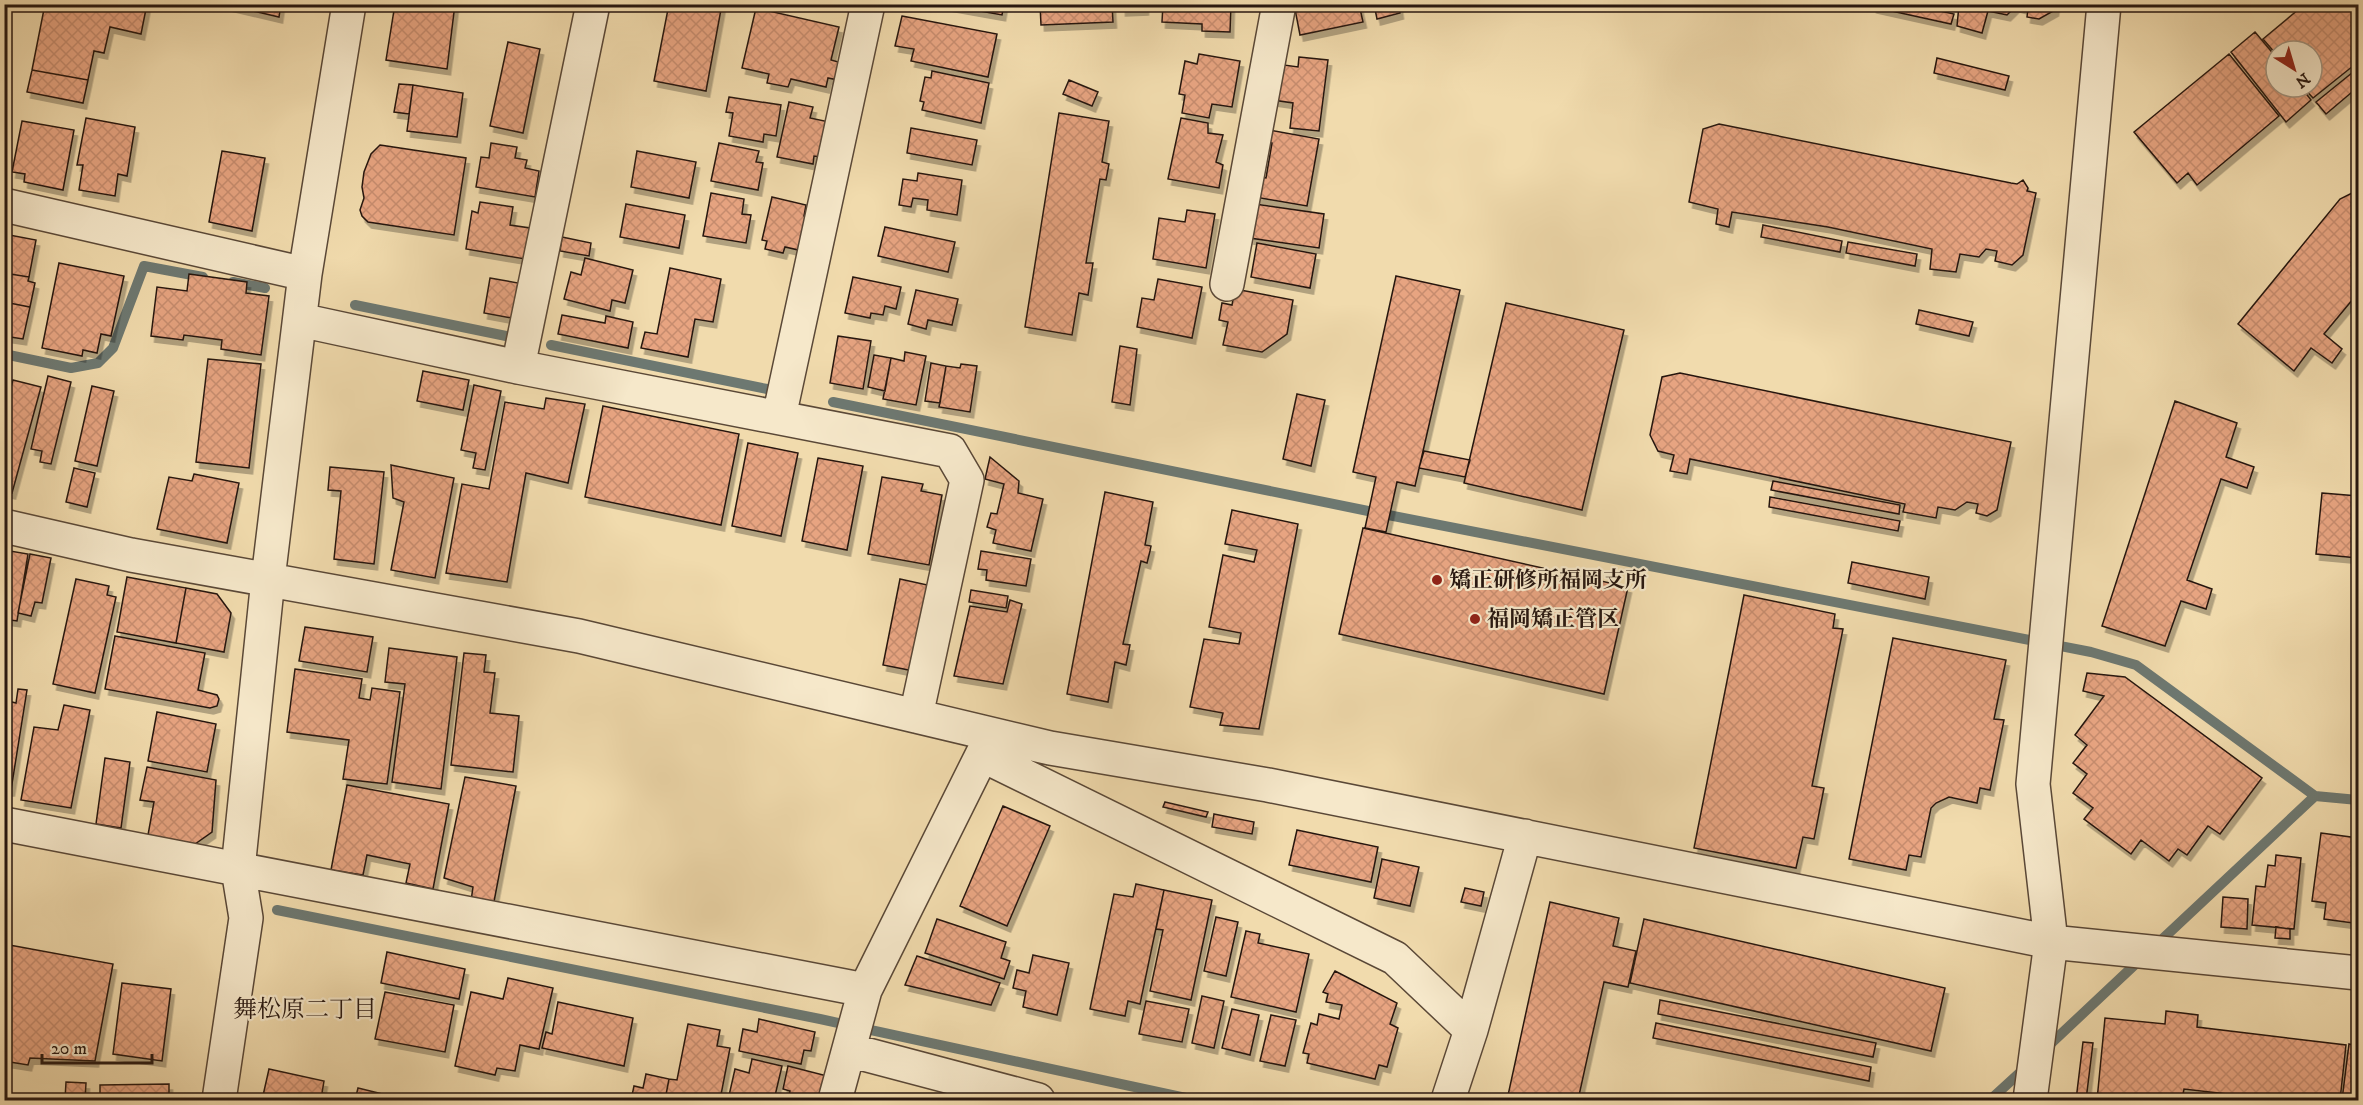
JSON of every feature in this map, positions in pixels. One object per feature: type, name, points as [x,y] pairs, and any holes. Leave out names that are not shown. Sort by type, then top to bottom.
[{"type":"street","points":[[219,1101],[246,918],[238,869],[268,579],[305,274],[349,4]]},
{"type":"street","points":[[518,367],[593,4]]},
{"type":"street","points":[[779,417],[868,4]]},
{"type":"street","points":[[1227,284],[1279,4]]},
{"type":"street","points":[[2030,1101],[2051,942],[2033,784],[2104,4]]},
{"type":"street","points":[[4,205],[305,274]]},
{"type":"street","points":[[300,320],[518,367],[950,452],[967,480],[916,716]]},
{"type":"street","points":[[4,526],[131,555],[579,636],[916,716],[990,745],[1395,958],[1470,1030]]},
{"type":"street","points":[[990,745],[1050,748],[1268,785],[2051,942],[2358,973]]},
{"type":"street","points":[[836,1101],[865,990],[990,745]]},
{"type":"street","points":[[4,824],[865,990]]},
{"type":"street","points":[[1448,1101],[1525,836]]},
{"type":"street","points":[[849,1050],[1038,1101]]},
{"type":"building","points":[[45,4],[147,4],[141,34],[110,27],[104,53],[94,51],[88,80],[32,70]]},
{"type":"building","points":[[223,4],[281,4],[279,17]]},
{"type":"building","points":[[395,4],[455,4],[447,69],[386,60]]},
{"type":"building","points":[[669,4],[722,4],[706,91],[654,81]]},
{"type":"building","points":[[941,4],[1004,4],[1002,15]]},
{"type":"building","points":[[1040,4],[1112,4],[1113,22],[1041,25]]},
{"type":"building","points":[[1122,4],[1145,4],[1145,9],[1122,10]]},
{"type":"building","points":[[1163,4],[1231,4],[1230,32],[1202,31],[1202,24],[1162,22]]},
{"type":"building","points":[[1294,4],[1359,4],[1363,22],[1300,35]]},
{"type":"building","points":[[1374,4],[1407,4],[1399,6],[1400,13],[1377,19]]},
{"type":"building","points":[[1873,4],[1908,4],[1954,14],[1951,24],[1873,7]]},
{"type":"building","points":[[1956,4],[2056,4],[2055,10],[2039,19],[2027,17],[2028,9],[2016,6],[2007,15],[1988,11],[1982,33],[1957,26],[1959,5]]},
{"type":"building","points":[[2305,4],[2358,4],[2358,62],[2324,89],[2324,39],[2263,39]]},
{"type":"building","points":[[756,8],[839,27],[831,60],[842,63],[838,80],[828,78],[826,87],[791,79],[788,87],[767,83],[769,74],[742,68]]},
{"type":"building","points":[[902,16],[997,34],[988,77],[911,61],[914,49],[895,46]]},
{"type":"building","points":[[2255,32],[2264,43],[2264,94],[2231,52]]},
{"type":"building","points":[[508,42],[540,49],[523,133],[490,126]]},
{"type":"building","points":[[1199,54],[1240,61],[1232,107],[1212,104],[1209,118],[1182,113],[1185,95],[1179,94],[1185,61],[1197,64]]},
{"type":"building","points":[[2229,54],[2279,116],[2197,185],[2188,173],[2177,183],[2134,132]]},
{"type":"building","points":[[1299,57],[1328,60],[1319,131],[1290,128],[1293,103],[1273,100],[1277,64],[1298,67]]},
{"type":"building","points":[[1937,58],[2009,76],[2005,90],[1934,73]]},
{"type":"building","points":[[2358,68],[2358,87],[2326,114],[2316,102],[2324,99],[2324,96]]},
{"type":"building","points":[[32,70],[88,80],[83,103],[27,92]]},
{"type":"building","points":[[932,71],[989,83],[981,123],[922,110],[924,102],[920,101],[925,77],[931,78]]},
{"type":"building","points":[[1069,80],[1098,92],[1092,106],[1063,94]]},
{"type":"building","points":[[399,84],[413,85],[409,114],[394,112]]},
{"type":"building","points":[[413,85],[463,93],[457,137],[407,131]]},
{"type":"building","points":[[729,97],[781,105],[776,136],[764,134],[763,142],[729,136],[733,113],[726,112]]},
{"type":"building","points":[[2268,99],[2310,99],[2311,100],[2286,122]]},
{"type":"building","points":[[789,102],[813,107],[810,118],[834,123],[827,158],[814,156],[813,164],[777,157]]},
{"type":"building","points":[[1059,113],[1109,121],[1102,162],[1109,164],[1106,180],[1100,179],[1086,263],[1093,263],[1088,295],[1079,293],[1072,335],[1025,327]]},
{"type":"building","points":[[86,118],[135,127],[127,176],[118,174],[115,196],[79,190],[83,165],[77,165]]},
{"type":"building","points":[[1181,118],[1208,123],[1208,133],[1223,135],[1216,162],[1223,165],[1219,188],[1168,179]]},
{"type":"building","points":[[22,121],[74,130],[63,190],[24,182],[25,174],[12,172]]},
{"type":"building","points":[[1719,124],[2011,183],[2017,184],[2023,180],[2028,188],[2027,191],[2036,193],[2023,255],[2012,265],[1995,261],[1997,251],[1986,249],[1979,257],[1960,254],[1956,272],[1930,269],[1932,249],[1828,227],[1732,212],[1729,227],[1716,224],[1718,209],[1689,202],[1703,129]]},
{"type":"building","points":[[911,128],[977,140],[972,165],[907,153]]},
{"type":"building","points":[[1263,129],[1319,139],[1307,206],[1255,197],[1259,177],[1266,178],[1272,143],[1261,141]]},
{"type":"building","points":[[491,143],[517,147],[515,158],[527,160],[525,168],[539,171],[535,197],[476,187],[481,157],[489,158]]},
{"type":"building","points":[[719,143],[759,151],[756,162],[763,163],[758,190],[711,181]]},
{"type":"building","points":[[380,145],[466,158],[454,235],[368,222],[362,216],[360,210],[364,198],[362,187],[364,172],[371,154]]},
{"type":"building","points":[[222,151],[265,158],[252,231],[209,222]]},
{"type":"building","points":[[637,151],[696,162],[689,198],[631,187]]},
{"type":"building","points":[[918,173],[962,180],[957,215],[927,210],[928,200],[913,198],[911,207],[899,205],[903,179],[917,181]]},
{"type":"building","points":[[2358,190],[2358,293],[2324,334],[2342,349],[2332,363],[2311,348],[2294,371],[2238,324],[2340,199]]},
{"type":"building","points":[[711,193],[744,199],[742,214],[751,215],[746,243],[703,236]]},
{"type":"building","points":[[772,197],[806,205],[804,216],[814,218],[807,252],[785,247],[783,253],[765,249],[767,241],[762,240]]},
{"type":"building","points":[[480,202],[513,207],[510,225],[530,228],[525,259],[466,249],[472,211],[478,213]]},
{"type":"building","points":[[626,204],[685,215],[679,248],[620,237]]},
{"type":"building","points":[[1255,204],[1324,214],[1319,248],[1250,238]]},
{"type":"building","points":[[1187,210],[1215,214],[1206,268],[1153,259],[1159,218],[1185,222]]},
{"type":"building","points":[[1763,225],[1842,241],[1840,252],[1761,237]]},
{"type":"building","points":[[885,227],[955,242],[948,272],[878,256]]},
{"type":"building","points":[[4,234],[36,240],[29,277],[4,273]]},
{"type":"building","points":[[562,237],[591,243],[589,256],[560,251]]},
{"type":"building","points":[[1848,242],[1917,254],[1915,266],[1846,253]]},
{"type":"building","points":[[1257,243],[1316,254],[1310,288],[1251,277]]},
{"type":"building","points":[[585,258],[633,270],[625,303],[612,300],[610,311],[564,299],[571,272],[581,275]]},
{"type":"building","points":[[59,263],[124,276],[111,336],[101,334],[97,353],[83,350],[82,356],[42,348]]},
{"type":"building","points":[[670,268],[721,279],[713,322],[695,319],[688,357],[641,348],[645,332],[657,334]]},
{"type":"building","points":[[4,273],[29,277],[28,281],[35,283],[30,307],[4,302]]},
{"type":"building","points":[[189,274],[247,282],[246,293],[269,296],[261,355],[221,349],[222,340],[184,335],[183,340],[151,336],[157,287],[187,291]]},
{"type":"building","points":[[1396,276],[1460,290],[1415,486],[1397,482],[1386,532],[1365,528],[1376,477],[1353,472]]},
{"type":"building","points":[[853,277],[901,287],[896,309],[885,306],[883,315],[871,313],[870,318],[845,313]]},
{"type":"building","points":[[490,278],[518,283],[512,318],[484,313]]},
{"type":"building","points":[[1158,279],[1202,287],[1192,338],[1137,327],[1142,298],[1154,300]]},
{"type":"building","points":[[1235,289],[1293,300],[1287,334],[1262,352],[1223,345],[1228,322],[1219,320],[1222,303],[1232,305]]},
{"type":"building","points":[[916,290],[958,299],[952,325],[928,320],[926,329],[908,324]]},
{"type":"building","points":[[4,302],[30,307],[23,339],[4,336]]},
{"type":"building","points":[[1506,303],[1624,330],[1582,510],[1464,483]]},
{"type":"building","points":[[1919,310],[1973,322],[1969,336],[1916,324]]},
{"type":"building","points":[[562,315],[605,323],[606,316],[633,322],[628,348],[558,334]]},
{"type":"building","points":[[838,336],[871,341],[863,389],[830,383]]},
{"type":"building","points":[[1120,346],[1137,349],[1130,405],[1112,402]]},
{"type":"building","points":[[905,352],[926,356],[916,405],[883,399],[891,358],[904,361]]},
{"type":"building","points":[[874,355],[891,358],[885,391],[868,387]]},
{"type":"building","points":[[208,359],[261,364],[249,468],[196,462]]},
{"type":"building","points":[[931,363],[946,366],[940,403],[925,401]]},
{"type":"building","points":[[961,364],[977,366],[970,412],[939,407],[946,366],[960,368]]},
{"type":"building","points":[[423,371],[469,380],[463,410],[417,401]]},
{"type":"building","points":[[1680,373],[2011,442],[1997,510],[1987,516],[1976,513],[1978,504],[1967,502],[1955,510],[1938,507],[1936,518],[1903,512],[1905,504],[1690,459],[1687,474],[1670,471],[1674,455],[1658,451],[1650,435],[1662,377]]},
{"type":"building","points":[[48,376],[71,382],[51,464],[40,462],[42,451],[31,449]]},
{"type":"building","points":[[13,380],[41,387],[12,493],[4,491],[4,411]]},
{"type":"building","points":[[474,385],[501,391],[485,470],[473,468],[476,453],[461,450]]},
{"type":"building","points":[[92,386],[114,391],[97,466],[75,461]]},
{"type":"building","points":[[1297,394],[1325,400],[1311,466],[1283,459]]},
{"type":"building","points":[[546,398],[585,404],[568,483],[526,473],[507,582],[446,573],[462,484],[489,489],[505,402],[544,409]]},
{"type":"building","points":[[2175,401],[2237,423],[2226,457],[2254,467],[2247,488],[2221,479],[2187,580],[2212,589],[2206,609],[2181,601],[2165,646],[2102,626]]},
{"type":"building","points":[[603,406],[739,434],[721,525],[585,497]]},
{"type":"building","points":[[748,443],[798,453],[781,536],[732,526]]},
{"type":"building","points":[[1424,451],[1470,460],[1465,477],[1419,468]]},
{"type":"building","points":[[990,457],[1019,481],[1018,493],[1043,499],[1031,551],[993,543],[996,530],[987,527],[991,513],[997,514],[1004,484],[985,479]]},
{"type":"building","points":[[818,458],[863,466],[847,550],[802,541]]},
{"type":"building","points":[[391,465],[454,478],[435,578],[391,570],[404,502],[393,498]]},
{"type":"building","points":[[330,467],[384,472],[374,564],[334,559],[341,491],[328,490]]},
{"type":"building","points":[[74,468],[95,473],[87,507],[66,502]]},
{"type":"building","points":[[194,474],[239,483],[227,543],[157,529],[169,477],[192,481]]},
{"type":"building","points":[[882,477],[923,484],[921,491],[942,495],[929,565],[868,554]]},
{"type":"building","points":[[1773,481],[1900,505],[1899,514],[1771,490]]},
{"type":"building","points":[[1105,492],[1153,502],[1145,545],[1151,546],[1150,551],[1147,563],[1141,561],[1123,644],[1130,645],[1126,665],[1115,662],[1108,702],[1067,694]]},
{"type":"building","points":[[2322,493],[2358,496],[2358,558],[2316,554]]},
{"type":"building","points":[[1770,497],[1900,521],[1898,531],[1769,507]]},
{"type":"building","points":[[1232,510],[1298,524],[1259,729],[1220,725],[1223,713],[1190,707],[1204,639],[1239,644],[1241,633],[1209,627],[1223,555],[1254,562],[1257,550],[1225,544]]},
{"type":"building","points":[[1363,528],[1628,587],[1604,694],[1339,634]]},
{"type":"building","points":[[4,550],[28,554],[17,621],[4,619]]},
{"type":"building","points":[[981,551],[1031,559],[1026,586],[986,580],[987,570],[978,569]]},
{"type":"building","points":[[30,554],[51,558],[42,603],[35,602],[31,616],[18,613]]},
{"type":"building","points":[[1852,562],[1929,577],[1925,599],[1848,583]]},
{"type":"building","points":[[127,577],[186,588],[176,643],[117,632]]},
{"type":"building","points":[[76,579],[109,586],[107,595],[116,597],[95,693],[53,684]]},
{"type":"building","points":[[900,579],[932,586],[914,671],[883,665]]},
{"type":"building","points":[[186,588],[217,594],[231,613],[224,652],[176,643]]},
{"type":"building","points":[[971,590],[1008,596],[1006,608],[969,602]]},
{"type":"building","points":[[1744,595],[1835,614],[1833,628],[1843,629],[1812,786],[1824,788],[1814,839],[1803,837],[1796,868],[1694,848]]},
{"type":"building","points":[[1010,600],[1022,604],[1003,684],[954,676],[970,606],[1007,612]]},
{"type":"building","points":[[305,627],[373,637],[367,672],[299,661]]},
{"type":"building","points":[[115,636],[205,653],[198,690],[217,695],[219,699],[217,706],[210,708],[105,689]]},
{"type":"building","points":[[1893,638],[2006,660],[1994,719],[2004,720],[1990,790],[1980,788],[1977,803],[1949,797],[1936,803],[1931,808],[1921,857],[1909,855],[1906,870],[1849,859]]},
{"type":"building","points":[[389,648],[457,657],[441,789],[392,782],[405,684],[385,682]]},
{"type":"building","points":[[464,653],[486,655],[484,672],[495,673],[490,713],[519,716],[513,772],[451,765]]},
{"type":"building","points":[[295,669],[362,679],[359,698],[370,700],[372,688],[400,692],[387,784],[343,779],[349,740],[287,732]]},
{"type":"building","points":[[2087,673],[2125,677],[2262,778],[2220,834],[2208,826],[2187,855],[2178,849],[2169,861],[2141,840],[2131,854],[2084,819],[2093,808],[2073,793],[2087,774],[2073,763],[2087,745],[2075,735],[2104,696],[2083,691]]},
{"type":"building","points":[[18,689],[27,690],[11,790],[4,790],[4,700],[16,703]]},
{"type":"building","points":[[64,705],[90,710],[71,808],[21,800],[34,727],[58,730]]},
{"type":"building","points":[[157,712],[216,724],[207,772],[148,761]]},
{"type":"building","points":[[105,758],[130,762],[121,828],[96,824]]},
{"type":"building","points":[[147,767],[216,780],[212,832],[195,844],[148,835],[154,802],[140,800]]},
{"type":"building","points":[[465,777],[516,786],[493,907],[471,901],[473,887],[444,878]]},
{"type":"building","points":[[347,785],[449,804],[433,889],[406,883],[410,864],[367,855],[363,875],[331,870]]},
{"type":"building","points":[[1165,802],[1208,812],[1206,817],[1163,807]]},
{"type":"building","points":[[1003,806],[1050,826],[1007,926],[960,906]]},
{"type":"building","points":[[1214,814],[1254,822],[1252,834],[1212,827]]},
{"type":"building","points":[[1297,830],[1378,847],[1371,882],[1289,865]]},
{"type":"building","points":[[2321,833],[2358,838],[2358,884],[2353,923],[2324,919],[2326,903],[2312,901]]},
{"type":"building","points":[[2276,855],[2301,858],[2294,929],[2252,925],[2256,886],[2265,887],[2268,865],[2275,866]]},
{"type":"building","points":[[1382,859],[1419,867],[1410,906],[1374,898]]},
{"type":"building","points":[[1136,884],[1164,890],[1140,1004],[1128,1001],[1125,1016],[1090,1009],[1114,894],[1133,897]]},
{"type":"building","points":[[1465,888],[1484,892],[1481,906],[1461,902]]},
{"type":"building","points":[[1164,890],[1212,900],[1191,1000],[1150,991],[1163,930],[1156,929]]},
{"type":"building","points":[[2223,897],[2248,899],[2247,929],[2221,927]]},
{"type":"building","points":[[1550,902],[1619,918],[1613,946],[1636,951],[1628,987],[1604,982],[1578,1100],[1507,1100]]},
{"type":"building","points":[[1216,917],[1238,922],[1226,976],[1204,971]]},
{"type":"building","points":[[937,919],[1006,942],[1001,958],[1010,961],[1004,979],[925,953]]},
{"type":"building","points":[[1644,919],[1945,988],[1931,1051],[1630,983]]},
{"type":"building","points":[[2276,927],[2290,929],[2290,939],[2275,938]]},
{"type":"building","points":[[1246,931],[1260,934],[1258,943],[1309,954],[1296,1012],[1231,997]]},
{"type":"building","points":[[4,944],[113,964],[95,1061],[30,1058],[28,1065],[4,1061]]},
{"type":"building","points":[[387,952],[465,969],[459,999],[381,983]]},
{"type":"building","points":[[1033,955],[1069,963],[1057,1015],[1023,1007],[1026,991],[1013,988],[1017,970],[1029,973]]},
{"type":"building","points":[[917,956],[1000,983],[991,1005],[905,985]]},
{"type":"building","points":[[1335,971],[1397,1003],[1390,1024],[1398,1028],[1387,1067],[1379,1065],[1375,1079],[1307,1063],[1309,1054],[1303,1053],[1311,1023],[1317,1025],[1319,1014],[1339,1019],[1342,1005],[1326,1002],[1328,994],[1323,992]]},
{"type":"building","points":[[508,978],[553,988],[539,1049],[520,1045],[515,1071],[497,1068],[495,1075],[455,1066],[471,992],[503,999]]},
{"type":"building","points":[[122,983],[171,989],[162,1061],[113,1054]]},
{"type":"building","points":[[385,992],[454,1005],[445,1052],[375,1039]]},
{"type":"building","points":[[1202,996],[1224,1001],[1214,1048],[1192,1043]]},
{"type":"building","points":[[1660,1000],[1876,1043],[1873,1057],[1658,1014]]},
{"type":"building","points":[[1146,1001],[1189,1009],[1182,1042],[1139,1034]]},
{"type":"building","points":[[558,1002],[633,1018],[624,1066],[542,1048],[546,1032],[552,1034]]},
{"type":"building","points":[[1232,1009],[1259,1015],[1250,1055],[1222,1048]]},
{"type":"building","points":[[2166,1011],[2198,1015],[2197,1027],[2346,1045],[2340,1100],[2280,1100],[2184,1089],[2182,1100],[2097,1100],[2105,1018],[2165,1024]]},
{"type":"building","points":[[1271,1015],[1296,1020],[1285,1066],[1260,1061]]},
{"type":"building","points":[[759,1019],[815,1032],[811,1051],[804,1050],[801,1064],[739,1051],[743,1029],[757,1032]]},
{"type":"building","points":[[1656,1023],[1871,1067],[1869,1081],[1653,1038]]},
{"type":"building","points":[[688,1024],[720,1030],[717,1046],[730,1048],[720,1100],[665,1100],[669,1079],[677,1080]]},
{"type":"building","points":[[2083,1042],[2093,1043],[2086,1100],[2076,1100]]},
{"type":"building","points":[[2349,1044],[2358,1046],[2358,1100],[2342,1100]]},
{"type":"building","points":[[752,1059],[782,1066],[774,1100],[728,1100],[735,1069],[749,1073]]},
{"type":"building","points":[[788,1066],[831,1077],[825,1100],[788,1100],[790,1091],[783,1089]]},
{"type":"building","points":[[269,1069],[324,1081],[322,1093],[332,1095],[331,1100],[262,1100]]},
{"type":"building","points":[[646,1074],[669,1079],[665,1100],[631,1100],[634,1086],[643,1088]]},
{"type":"building","points":[[66,1082],[86,1083],[85,1100],[65,1100]]},
{"type":"building","points":[[169,1084],[169,1100],[100,1100],[100,1085]]},
{"type":"building","points":[[358,1088],[407,1100],[355,1100]]},
{"type":"building","points":[[43,1098],[43,1100],[4,1100],[4,1099]]},
{"type":"waterway","points":[[4,354],[71,368],[98,363],[113,348],[144,266],[203,277]]},
{"type":"waterway","points":[[233,282],[265,288]]},
{"type":"waterway","points":[[355,305],[506,336]]},
{"type":"waterway","points":[[551,345],[767,389]]},
{"type":"waterway","points":[[833,402],[1373,512],[2091,652],[2136,665],[2315,796],[2358,800]]},
{"type":"waterway","points":[[2155,946],[2315,796]]},
{"type":"waterway","points":[[277,910],[820,1019],[1195,1100]]},
{"type":"waterway","points":[[2045,1049],[2143,957]]},
{"type":"waterway","points":[[1990,1100],[2025,1068]]},
{"type":"place","name":"矯正研修所福岡支所","points":[[1437,580]]},
{"type":"place","name":"福岡矯正管区","points":[[1475,619]]},
{"type":"district","name":"舞松原二丁目","points":[[305,1010]]}]
